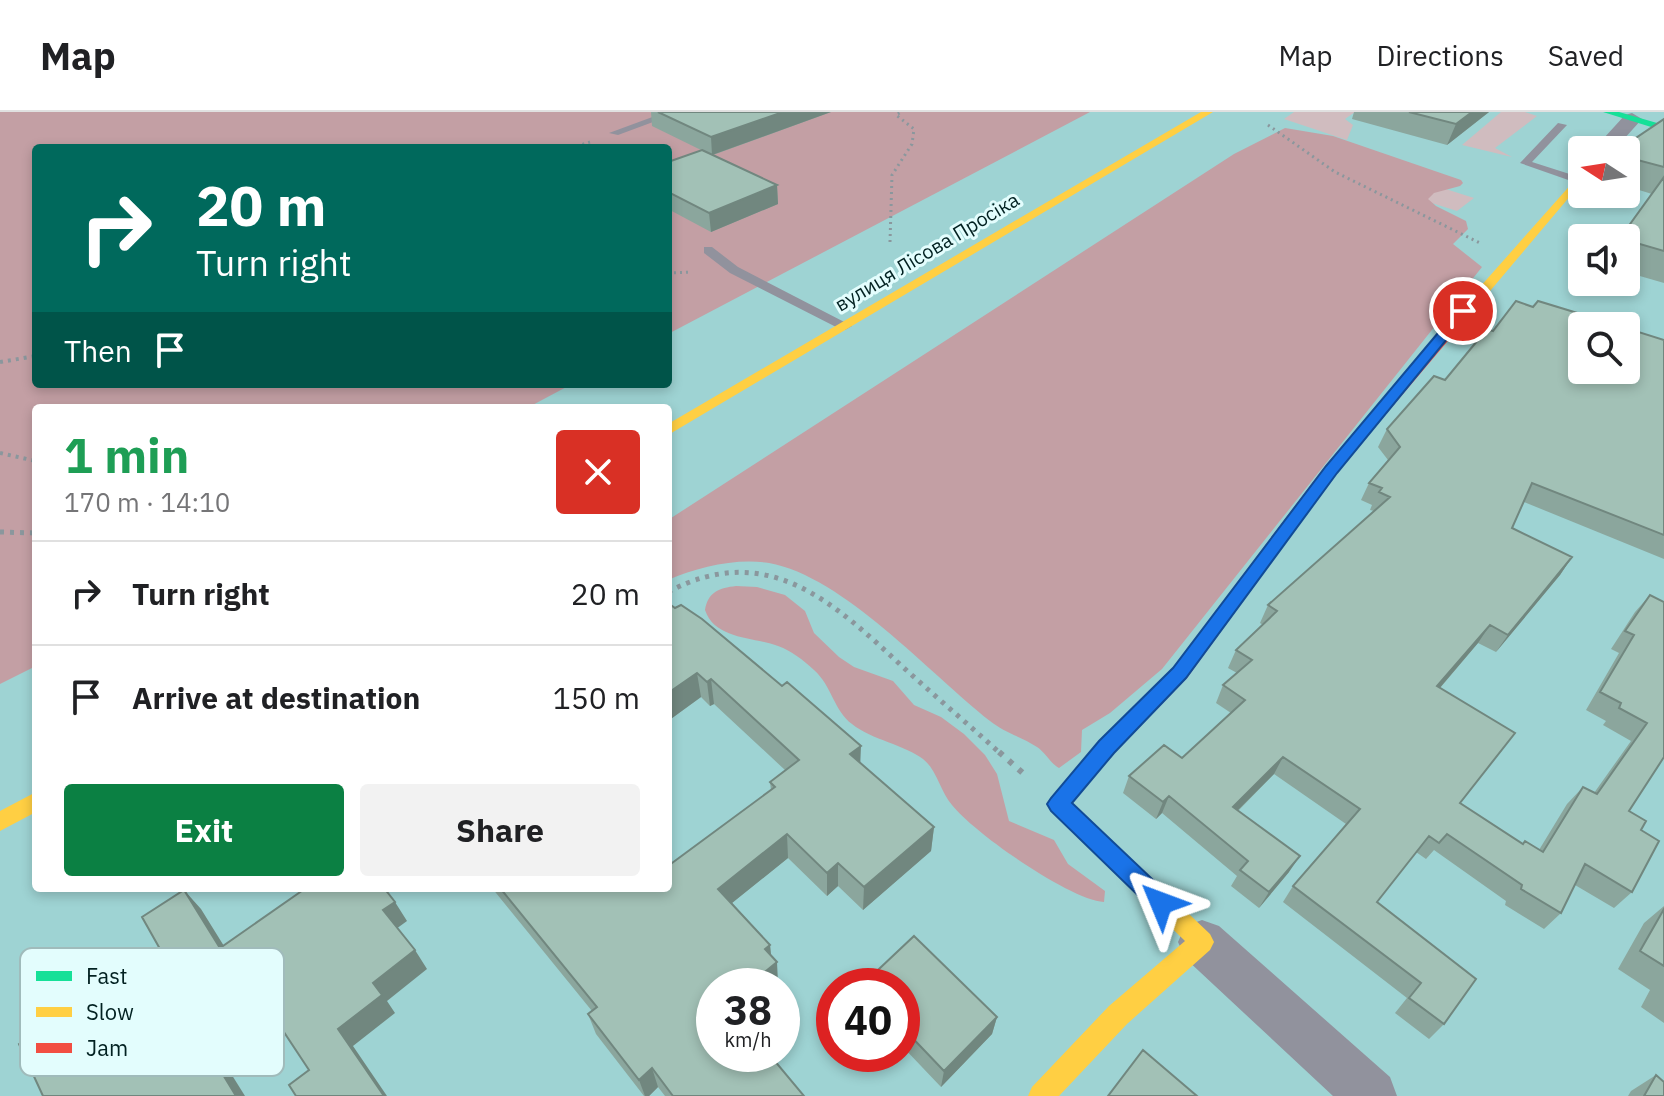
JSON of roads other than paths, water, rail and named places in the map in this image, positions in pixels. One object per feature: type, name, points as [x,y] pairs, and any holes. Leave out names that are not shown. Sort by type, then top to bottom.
[{"type":"street","name":"вулиця Лісова Просіка","points":[[672,428],[1208,112]]},
{"type":"street","points":[[1608,112],[1664,128]]},
{"type":"street","points":[[1616,136],[1632,119]]},
{"type":"street","points":[[1371,1096],[1202,942],[1058,804],[1107,747],[1180,673],[1331,469],[1568,191]]},
{"type":"street","points":[[0,822],[32,803]]},
{"type":"street","points":[[1041,1096],[1093,1038],[1169,967],[1202,942]]},
{"type":"lane","points":[[614,133],[675,112]]},
{"type":"lane","points":[[1562,125],[1525,163],[1568,174]]},
{"type":"lane","points":[[708,250],[734,270],[845,326]]}]
